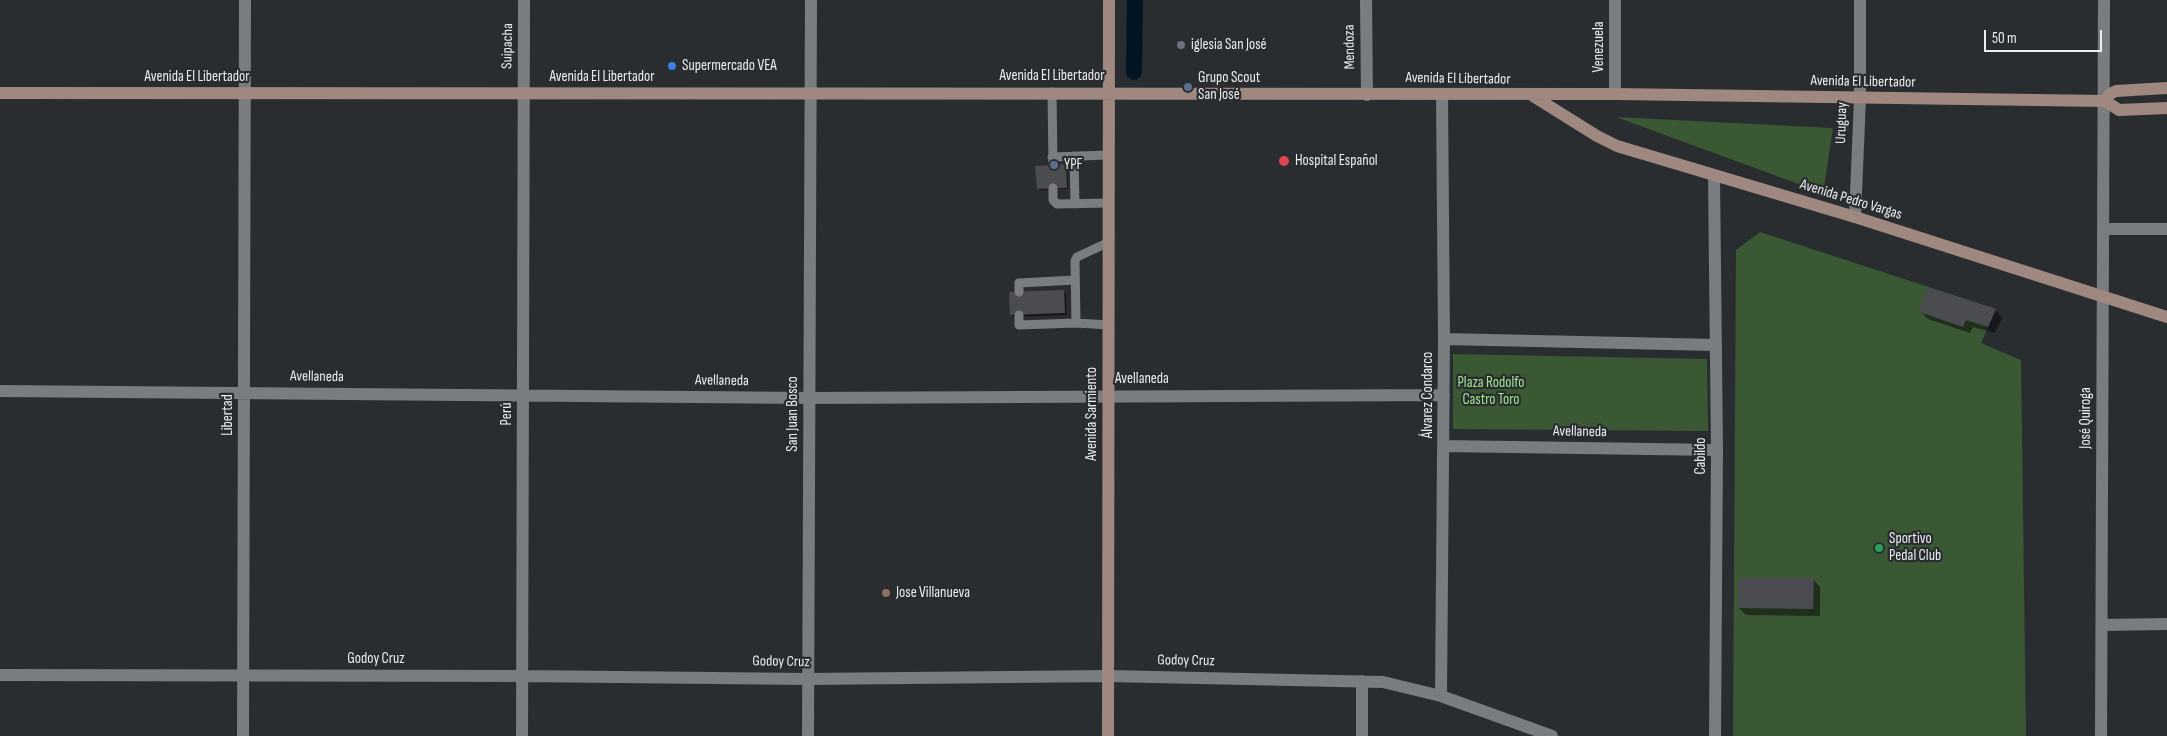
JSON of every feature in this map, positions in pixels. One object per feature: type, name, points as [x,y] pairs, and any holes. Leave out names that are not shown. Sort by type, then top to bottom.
[{"type":"main road","name":"Avenida Sarmiento","points":[[1108,736],[1107,243],[1109,0]]},
{"type":"main road","name":"Avenida El Libertador","points":[[2105,101],[2110,94],[2116,91],[2167,88]]},
{"type":"main road","name":"Avenida El Libertador","points":[[0,93],[1108,92],[1533,96],[1616,94],[1860,99],[2105,101],[2119,110],[2167,108]]},
{"type":"main road","name":"Avenida Pedro Vargas","points":[[1533,96],[1617,146],[1855,217],[2167,317]]},
{"type":"street","name":"Libertad","points":[[243,736],[245,0]]},
{"type":"street","name":"Suipacha","points":[[523,93],[524,0]]},
{"type":"street","name":"San Juan Bosco","points":[[808,736],[810,0]]},
{"type":"street","name":"Mendoza","points":[[1366,0],[1367,94]]},
{"type":"street","name":"Venezuela","points":[[1615,0],[1616,94]]},
{"type":"street","name":"Uruguay","points":[[1855,217],[1860,99],[1860,0]]},
{"type":"street","name":"José Quiroga","points":[[2102,736],[2104,0]]},
{"type":"street","name":"Perú","points":[[522,736],[523,93]]},
{"type":"street","name":"Álvarez Condarco","points":[[1441,696],[1444,395],[1442,94]]},
{"type":"street","name":"Cabildo","points":[[1714,176],[1717,450],[1715,736]]},
{"type":"street","points":[[2104,229],[2167,229]]},
{"type":"street","points":[[1444,339],[1716,345]]},
{"type":"street","name":"Avellaneda","points":[[0,391],[809,398],[1444,395]]},
{"type":"street","name":"Avellaneda","points":[[1443,446],[1717,450]]},
{"type":"street","points":[[2102,625],[2167,624]]},
{"type":"street","name":"Godoy Cruz","points":[[0,675],[243,674],[808,679],[1108,676],[1362,681],[1383,682],[1441,696],[1552,736]]},
{"type":"street","points":[[1362,681],[1362,736]]},
{"type":"lane","points":[[1052,92],[1052,161],[1074,156],[1108,155]]},
{"type":"lane","points":[[1074,156],[1075,204]]},
{"type":"lane","points":[[1053,188],[1054,202],[1075,204],[1108,203]]},
{"type":"lane","points":[[1076,323],[1075,280],[1077,257],[1107,243]]},
{"type":"lane","points":[[1019,292],[1019,283],[1052,286],[1075,280]]},
{"type":"lane","points":[[1053,314],[1053,324]]},
{"type":"lane","points":[[1019,315],[1020,325],[1076,323],[1108,325]]},
{"type":"green space","points":[[1616,117],[1833,128],[1823,193]]},
{"type":"green space","name":"Sportivo Pedal Club","points":[[1760,232],[1996,309],[1981,343],[2021,360],[2026,736],[1733,736],[1736,250]]},
{"type":"green space","name":"Plaza Rodolfo Castro Toro","points":[[1453,354],[1707,359],[1708,431],[1453,429]]},
{"type":"building","points":[[1066,164],[1067,188],[1037,189],[1035,166]]},
{"type":"building","points":[[1927,287],[1996,309],[1988,327],[1966,320],[1963,327],[1919,312]]},
{"type":"building","points":[[1064,290],[1065,313],[1010,315],[1009,292]]},
{"type":"building","points":[[1738,578],[1814,578],[1813,609],[1738,608]]},
{"type":"waterway","points":[[1134,72],[1135,0]]},
{"type":"place","name":"iglesia San José","points":[[1181,45]]},
{"type":"place","name":"Supermercado VEA","points":[[672,66]]},
{"type":"place","name":"Grupo Scout San José","points":[[1188,87]]},
{"type":"place","name":"Hospital Español","points":[[1284,161]]},
{"type":"place","name":"YPF","points":[[1054,165]]},
{"type":"place","name":"Sportivo Pedal Club","points":[[1879,548]]},
{"type":"place","name":"Jose Villanueva","points":[[886,593]]}]
